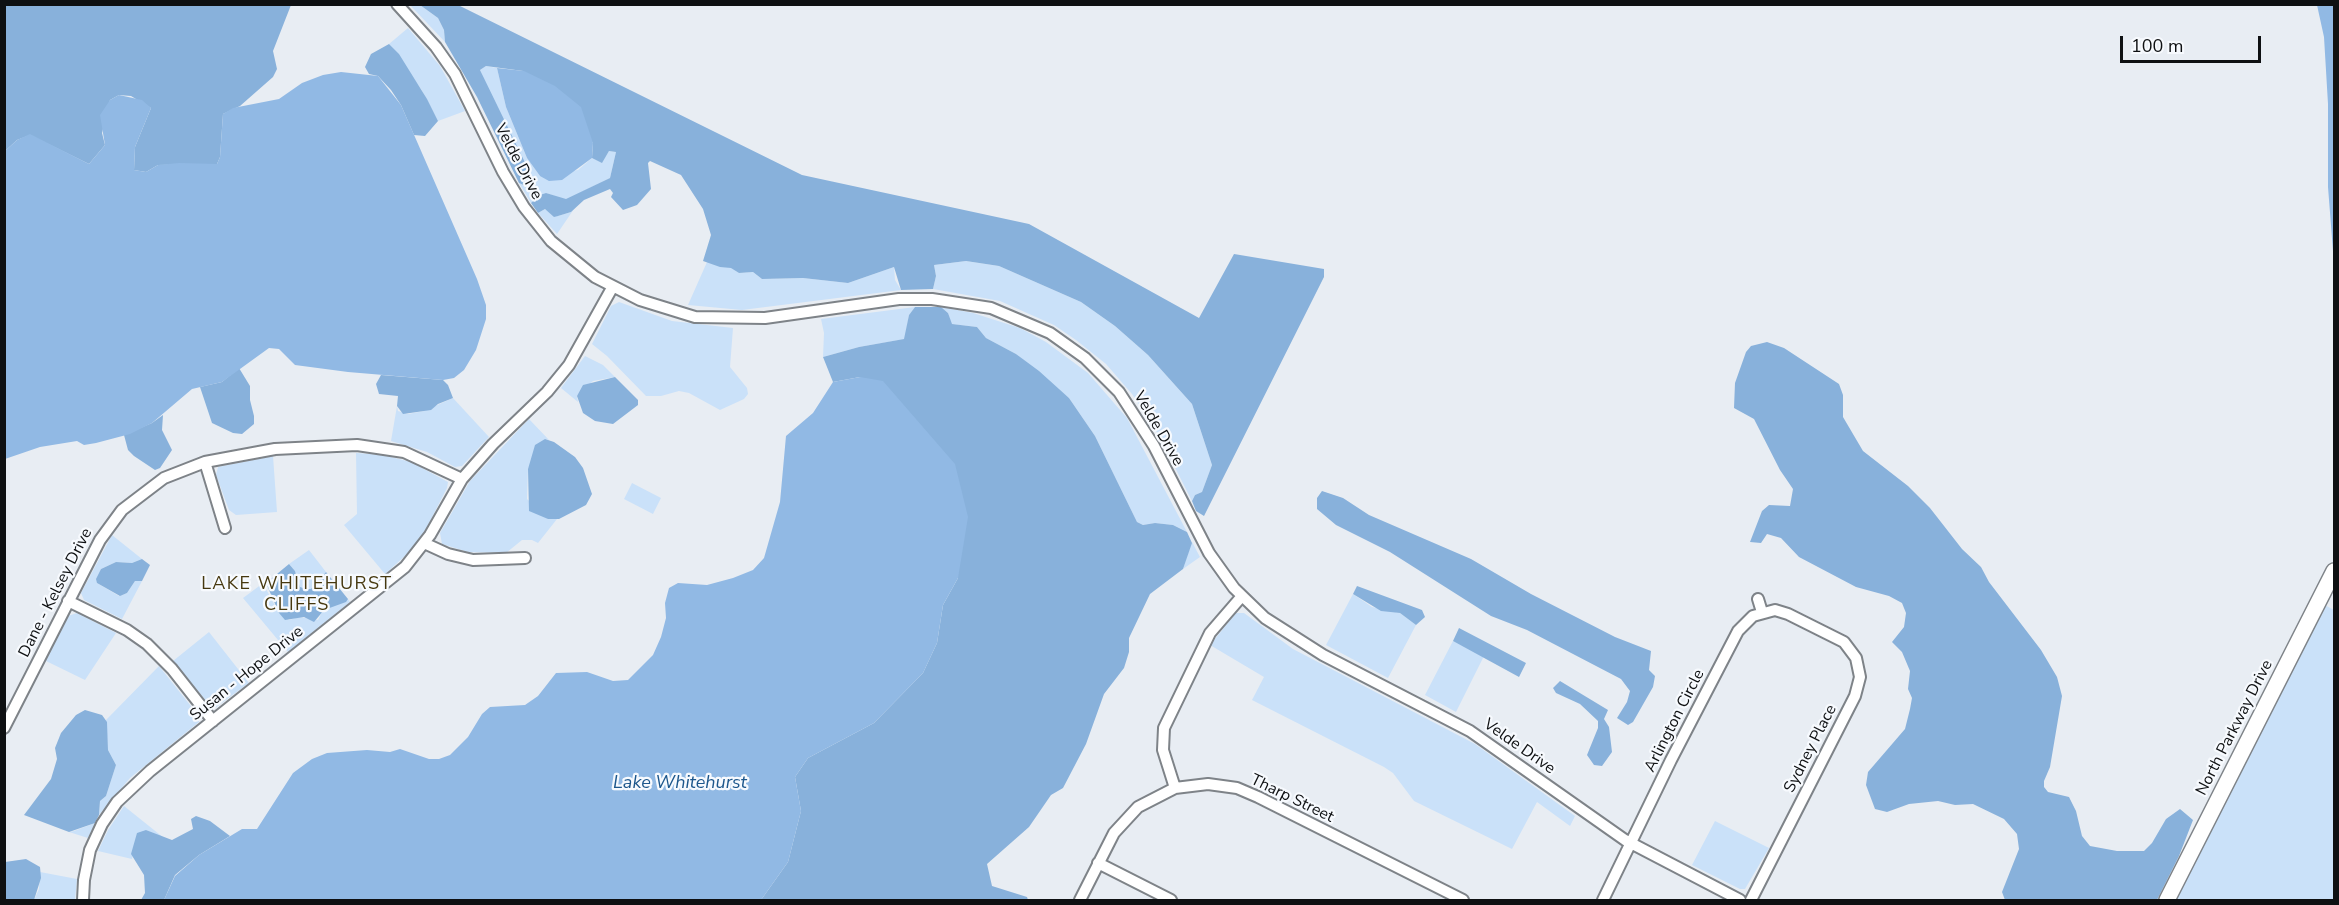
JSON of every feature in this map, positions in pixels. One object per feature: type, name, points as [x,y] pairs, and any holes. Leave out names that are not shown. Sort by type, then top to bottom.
[{"type":"main road","name":"North Parkway Drive","points":[[2167,900],[2334,571]]},
{"type":"street","name":"Velde Drive","points":[[397,4],[436,47],[455,74],[507,179],[532,218],[561,250],[612,288],[658,307],[707,318],[765,318],[899,299],[926,298],[977,305],[1035,325],[1079,353],[1119,392],[1154,446],[1209,554],[1242,596],[1265,618],[1299,642],[1470,731],[1632,844],[1740,900]]},
{"type":"street","name":"Susan - Hope Drive","points":[[83,900],[87,861],[93,842],[111,810],[150,771],[398,573],[424,543],[462,479],[493,444],[555,383],[577,352],[612,288]]},
{"type":"street","name":"Dane - Kelsey Drive","points":[[4,728],[100,540],[122,510],[164,478],[205,462],[274,449],[357,445],[405,452],[462,479]]},
{"type":"street","points":[[205,462],[225,528]]},
{"type":"street","points":[[424,543],[447,554],[473,560],[525,558]]},
{"type":"street","points":[[1175,788],[1163,750],[1164,728],[1210,633],[1242,596]]},
{"type":"street","points":[[1758,599],[1761,612]]},
{"type":"street","points":[[68,601],[127,630],[147,644],[172,669],[213,721]]},
{"type":"street","name":"Sydney Place","points":[[1751,900],[1859,684],[1860,670],[1853,652],[1844,642],[1781,611],[1761,612]]},
{"type":"street","name":"Arlington Circle","points":[[1603,900],[1671,760],[1738,631],[1747,620],[1761,612]]},
{"type":"street","name":"Tharp Street","points":[[1080,900],[1098,863],[1124,820],[1146,802],[1175,788],[1208,784],[1237,788],[1449,897],[1463,900]]},
{"type":"street","points":[[1098,863],[1171,900]]},
{"type":"shaded area","points":[[5,5],[291,5],[273,51],[277,69],[273,77],[240,106],[223,114],[220,157],[217,164],[158,165],[146,172],[134,170],[135,147],[151,108],[131,96],[119,95],[110,100],[102,133],[105,145],[89,164],[30,135],[17,140],[5,151]]},
{"type":"shaded area","points":[[410,5],[420,5],[438,18],[444,30],[445,42]]},
{"type":"shaded area","points":[[420,5],[458,5],[802,175],[1029,224],[1199,318],[1234,254],[1324,269],[1324,277],[1204,516],[1196,511],[1192,501],[1195,495],[1202,492],[1212,465],[1192,404],[1148,355],[1115,326],[1081,302],[999,266],[966,261],[934,265],[936,276],[933,289],[901,290],[894,267],[848,283],[803,278],[762,279],[753,272],[739,273],[731,268],[720,267],[703,261],[711,235],[703,209],[681,175],[650,161],[648,163],[651,189],[637,205],[623,210],[611,197],[613,193],[610,189],[584,200],[571,212],[554,217],[545,209],[538,213],[531,203],[540,195],[546,193],[566,199],[610,178],[616,152],[609,151],[602,163],[592,158],[593,143],[523,71],[486,66],[480,70],[533,179],[533,185],[526,186],[519,183],[477,97],[445,42],[444,30],[438,18]]},
{"type":"shaded area","points":[[408,28],[440,66],[465,111],[438,121],[421,89],[389,44]]},
{"type":"shaded area","points":[[389,44],[399,54],[438,121],[425,136],[414,135],[401,105],[391,90],[378,76],[369,74],[365,67],[371,54]]},
{"type":"shaded area","points":[[486,66],[497,68],[506,107],[527,158],[540,176],[578,170],[592,158],[602,162],[609,151],[616,152],[610,178],[566,200],[546,193],[531,203],[519,183],[526,186],[480,70]]},
{"type":"shaded area","points":[[576,206],[557,234],[538,213],[545,209],[558,216],[571,212]]},
{"type":"shaded area","points":[[966,261],[999,266],[1081,302],[1115,326],[1148,355],[1192,404],[1212,465],[1202,492],[1195,495],[1192,501],[1158,434],[1132,394],[1106,364],[1076,340],[1054,325],[1000,301],[933,289],[936,276],[934,265]]},
{"type":"shaded area","points":[[707,262],[732,268],[739,273],[753,272],[762,279],[803,278],[848,283],[894,267],[895,280],[901,290],[742,310],[688,305]]},
{"type":"shaded area","points":[[619,302],[672,321],[733,328],[730,367],[747,388],[748,394],[744,399],[720,410],[689,393],[679,391],[661,396],[646,396],[592,344],[611,306]]},
{"type":"shaded area","points":[[915,307],[909,315],[905,339],[859,347],[823,357],[824,333],[821,319]]},
{"type":"shaded area","points":[[915,307],[941,307],[948,313],[952,324],[977,327],[986,338],[1016,354],[1039,371],[1069,398],[1095,436],[1137,522],[1143,525],[1155,523],[1173,525],[1187,532],[1192,543],[1183,569],[1150,594],[1129,638],[1129,652],[1124,668],[1104,694],[1086,744],[1063,788],[1051,795],[1029,827],[987,864],[992,886],[1027,897],[1028,900],[761,900],[788,862],[801,811],[795,777],[808,758],[874,723],[923,673],[937,643],[943,605],[958,578],[860,377],[833,382],[823,357],[859,347],[904,339],[909,315]]},
{"type":"shaded area","points":[[941,307],[973,313],[1020,328],[1046,342],[1088,373],[1127,418],[1187,532],[1173,525],[1155,523],[1143,525],[1137,522],[1095,436],[1069,398],[1016,354],[986,338],[977,327],[951,324],[948,313]]},
{"type":"shaded area","points":[[1767,342],[1784,348],[1839,384],[1843,395],[1843,417],[1863,451],[1908,486],[1930,508],[1962,549],[1981,567],[1989,582],[2041,650],[2057,677],[2062,696],[2050,767],[2044,787],[2048,792],[2069,797],[2076,811],[2082,836],[2090,846],[2117,851],[2144,851],[2152,843],[2166,819],[2180,809],[2193,820],[2179,856],[2157,900],[2005,900],[2002,892],[2019,849],[2017,834],[2004,819],[1973,804],[1955,805],[1938,801],[1909,804],[1887,812],[1875,809],[1866,785],[1868,772],[1905,729],[1912,698],[1908,689],[1910,671],[1902,652],[1892,642],[1904,627],[1906,613],[1902,603],[1889,596],[1856,587],[1799,557],[1781,538],[1767,534],[1761,543],[1750,542],[1762,511],[1769,505],[1790,506],[1793,489],[1780,470],[1754,419],[1734,408],[1735,383],[1746,352],[1751,346]]},
{"type":"shaded area","points":[[585,356],[603,365],[615,377],[593,381],[577,396],[578,402],[561,388]]},
{"type":"shaded area","points":[[239,368],[250,386],[250,400],[254,416],[254,424],[242,434],[233,433],[212,423],[200,387],[222,382]]},
{"type":"shaded area","points":[[381,375],[443,380],[448,385],[453,398],[438,404],[431,410],[403,414],[397,406],[398,396],[379,394],[376,384]]},
{"type":"shaded area","points":[[615,377],[638,400],[638,405],[613,424],[595,421],[583,413],[577,396],[583,385]]},
{"type":"shaded area","points":[[453,398],[489,437],[462,466],[455,467],[427,452],[391,441],[397,406],[398,411],[408,414],[424,411]]},
{"type":"shaded area","points":[[163,415],[162,430],[172,450],[160,468],[155,470],[128,450],[124,435],[152,423]]},
{"type":"shaded area","points":[[529,419],[549,440],[545,439],[528,469],[527,499],[548,519],[557,519],[538,543],[532,540],[522,540],[506,553],[468,552],[442,544],[440,533],[470,481]]},
{"type":"shaded area","points":[[545,439],[554,442],[575,457],[583,468],[592,494],[586,505],[559,519],[548,519],[529,511],[528,469],[535,445]]},
{"type":"shaded area","points":[[356,453],[383,455],[411,462],[448,482],[425,531],[406,555],[385,574],[344,525],[357,514]]},
{"type":"shaded area","points":[[273,456],[277,512],[236,515],[229,510],[216,475],[218,467]]},
{"type":"shaded area","points":[[632,483],[661,498],[653,514],[624,499]]},
{"type":"shaded area","points":[[1322,491],[1343,498],[1369,515],[1471,559],[1531,594],[1615,637],[1651,651],[1649,670],[1655,676],[1653,687],[1633,722],[1628,725],[1617,718],[1627,702],[1630,691],[1621,679],[1527,630],[1491,616],[1390,552],[1336,525],[1317,509],[1317,498]]},
{"type":"shaded area","points":[[112,535],[142,559],[132,563],[116,562],[101,569],[97,583],[119,596],[127,593],[135,581],[142,581],[122,619],[84,600],[81,593]]},
{"type":"shaded area","points":[[1192,542],[1200,557],[1183,569],[1187,556]]},
{"type":"shaded area","points":[[309,550],[326,572],[311,589],[300,588],[295,571],[289,564]]},
{"type":"shaded area","points":[[142,559],[150,565],[142,581],[135,581],[127,593],[120,596],[97,583],[96,579],[101,569],[116,562],[132,563]]},
{"type":"shaded area","points":[[289,564],[295,571],[300,587],[311,589],[326,572],[348,599],[346,602],[324,610],[314,622],[304,617],[285,620],[279,613],[266,583]]},
{"type":"shaded area","points":[[266,581],[266,589],[279,613],[289,620],[299,617],[318,620],[323,610],[348,599],[350,602],[288,652],[243,598]]},
{"type":"shaded area","points":[[1357,586],[1422,610],[1425,617],[1416,625],[1400,613],[1381,611],[1353,594]]},
{"type":"shaded area","points":[[1353,594],[1372,607],[1400,613],[1416,625],[1388,678],[1326,645]]},
{"type":"shaded area","points":[[2319,602],[2334,610],[2334,900],[2168,900]]},
{"type":"shaded area","points":[[77,613],[116,633],[85,680],[46,661],[68,616]]},
{"type":"shaded area","points":[[1236,613],[1244,613],[1293,649],[1475,744],[1575,816],[1570,826],[1537,802],[1512,849],[1414,801],[1393,773],[1384,767],[1252,700],[1264,677],[1210,645]]},
{"type":"shaded area","points":[[1459,628],[1526,663],[1519,677],[1453,641]]},
{"type":"shaded area","points":[[209,632],[249,683],[215,708],[208,703],[173,661]]},
{"type":"shaded area","points":[[1453,641],[1484,656],[1456,712],[1425,695]]},
{"type":"shaded area","points":[[159,666],[198,715],[199,722],[130,778],[99,815],[100,801],[106,796],[116,765],[108,750],[106,720]]},
{"type":"shaded area","points":[[1560,681],[1608,710],[1604,719],[1609,727],[1612,752],[1602,766],[1594,765],[1587,755],[1598,728],[1598,721],[1580,704],[1556,693],[1553,688]]},
{"type":"shaded area","points":[[85,710],[102,715],[107,722],[108,750],[116,765],[106,796],[100,801],[99,815],[95,823],[69,832],[24,815],[51,779],[57,759],[55,748],[61,733],[76,715]]},
{"type":"shaded area","points":[[124,806],[164,838],[146,830],[135,846],[132,859],[98,851],[108,830]]},
{"type":"shaded area","points":[[196,816],[210,821],[230,836],[199,855],[175,875],[164,900],[141,900],[145,893],[144,875],[131,854],[137,833],[146,830],[172,840],[193,829],[191,819]]},
{"type":"shaded area","points":[[1715,821],[1769,848],[1745,889],[1740,889],[1692,865]]},
{"type":"shaded area","points":[[95,823],[88,838],[69,832],[74,831]]},
{"type":"shaded area","points":[[26,859],[40,867],[41,878],[34,900],[5,900],[5,862]]},
{"type":"shaded area","points":[[40,872],[77,879],[75,900],[34,900],[39,889]]},
{"type":"water","points":[[2317,5],[2334,5],[2334,264],[2328,187],[2328,104],[2324,37]]},
{"type":"water","points":[[497,68],[524,71],[555,86],[581,107],[593,143],[592,158],[562,180],[549,181],[540,176],[527,158],[506,107]]},
{"type":"water","points":[[341,72],[378,76],[401,105],[477,279],[486,305],[486,319],[476,350],[464,370],[454,378],[443,380],[348,372],[295,365],[279,349],[269,348],[222,382],[192,389],[152,423],[130,434],[84,445],[77,441],[40,447],[5,459],[5,151],[17,140],[30,134],[89,164],[105,145],[100,115],[110,100],[119,95],[142,100],[151,108],[135,147],[134,170],[146,172],[158,165],[179,163],[217,164],[220,157],[223,114],[233,108],[279,99],[302,83],[323,75]]},
{"type":"water","name":"Lake Whitehurst","points":[[860,377],[883,381],[955,464],[968,517],[958,578],[943,605],[937,643],[923,673],[874,723],[808,758],[795,777],[801,811],[788,862],[761,900],[164,900],[175,876],[199,855],[242,829],[257,829],[293,773],[312,759],[327,753],[367,750],[390,752],[400,749],[429,759],[439,759],[450,755],[468,737],[482,714],[490,707],[525,705],[538,696],[556,673],[587,672],[613,681],[628,680],[653,655],[666,618],[665,603],[669,588],[678,583],[707,585],[733,578],[753,570],[764,558],[780,502],[786,436],[813,413],[833,382]]},
{"type":"district","name":"LAKE WHITEHURST CLIFFS","points":[[297,595]]}]
